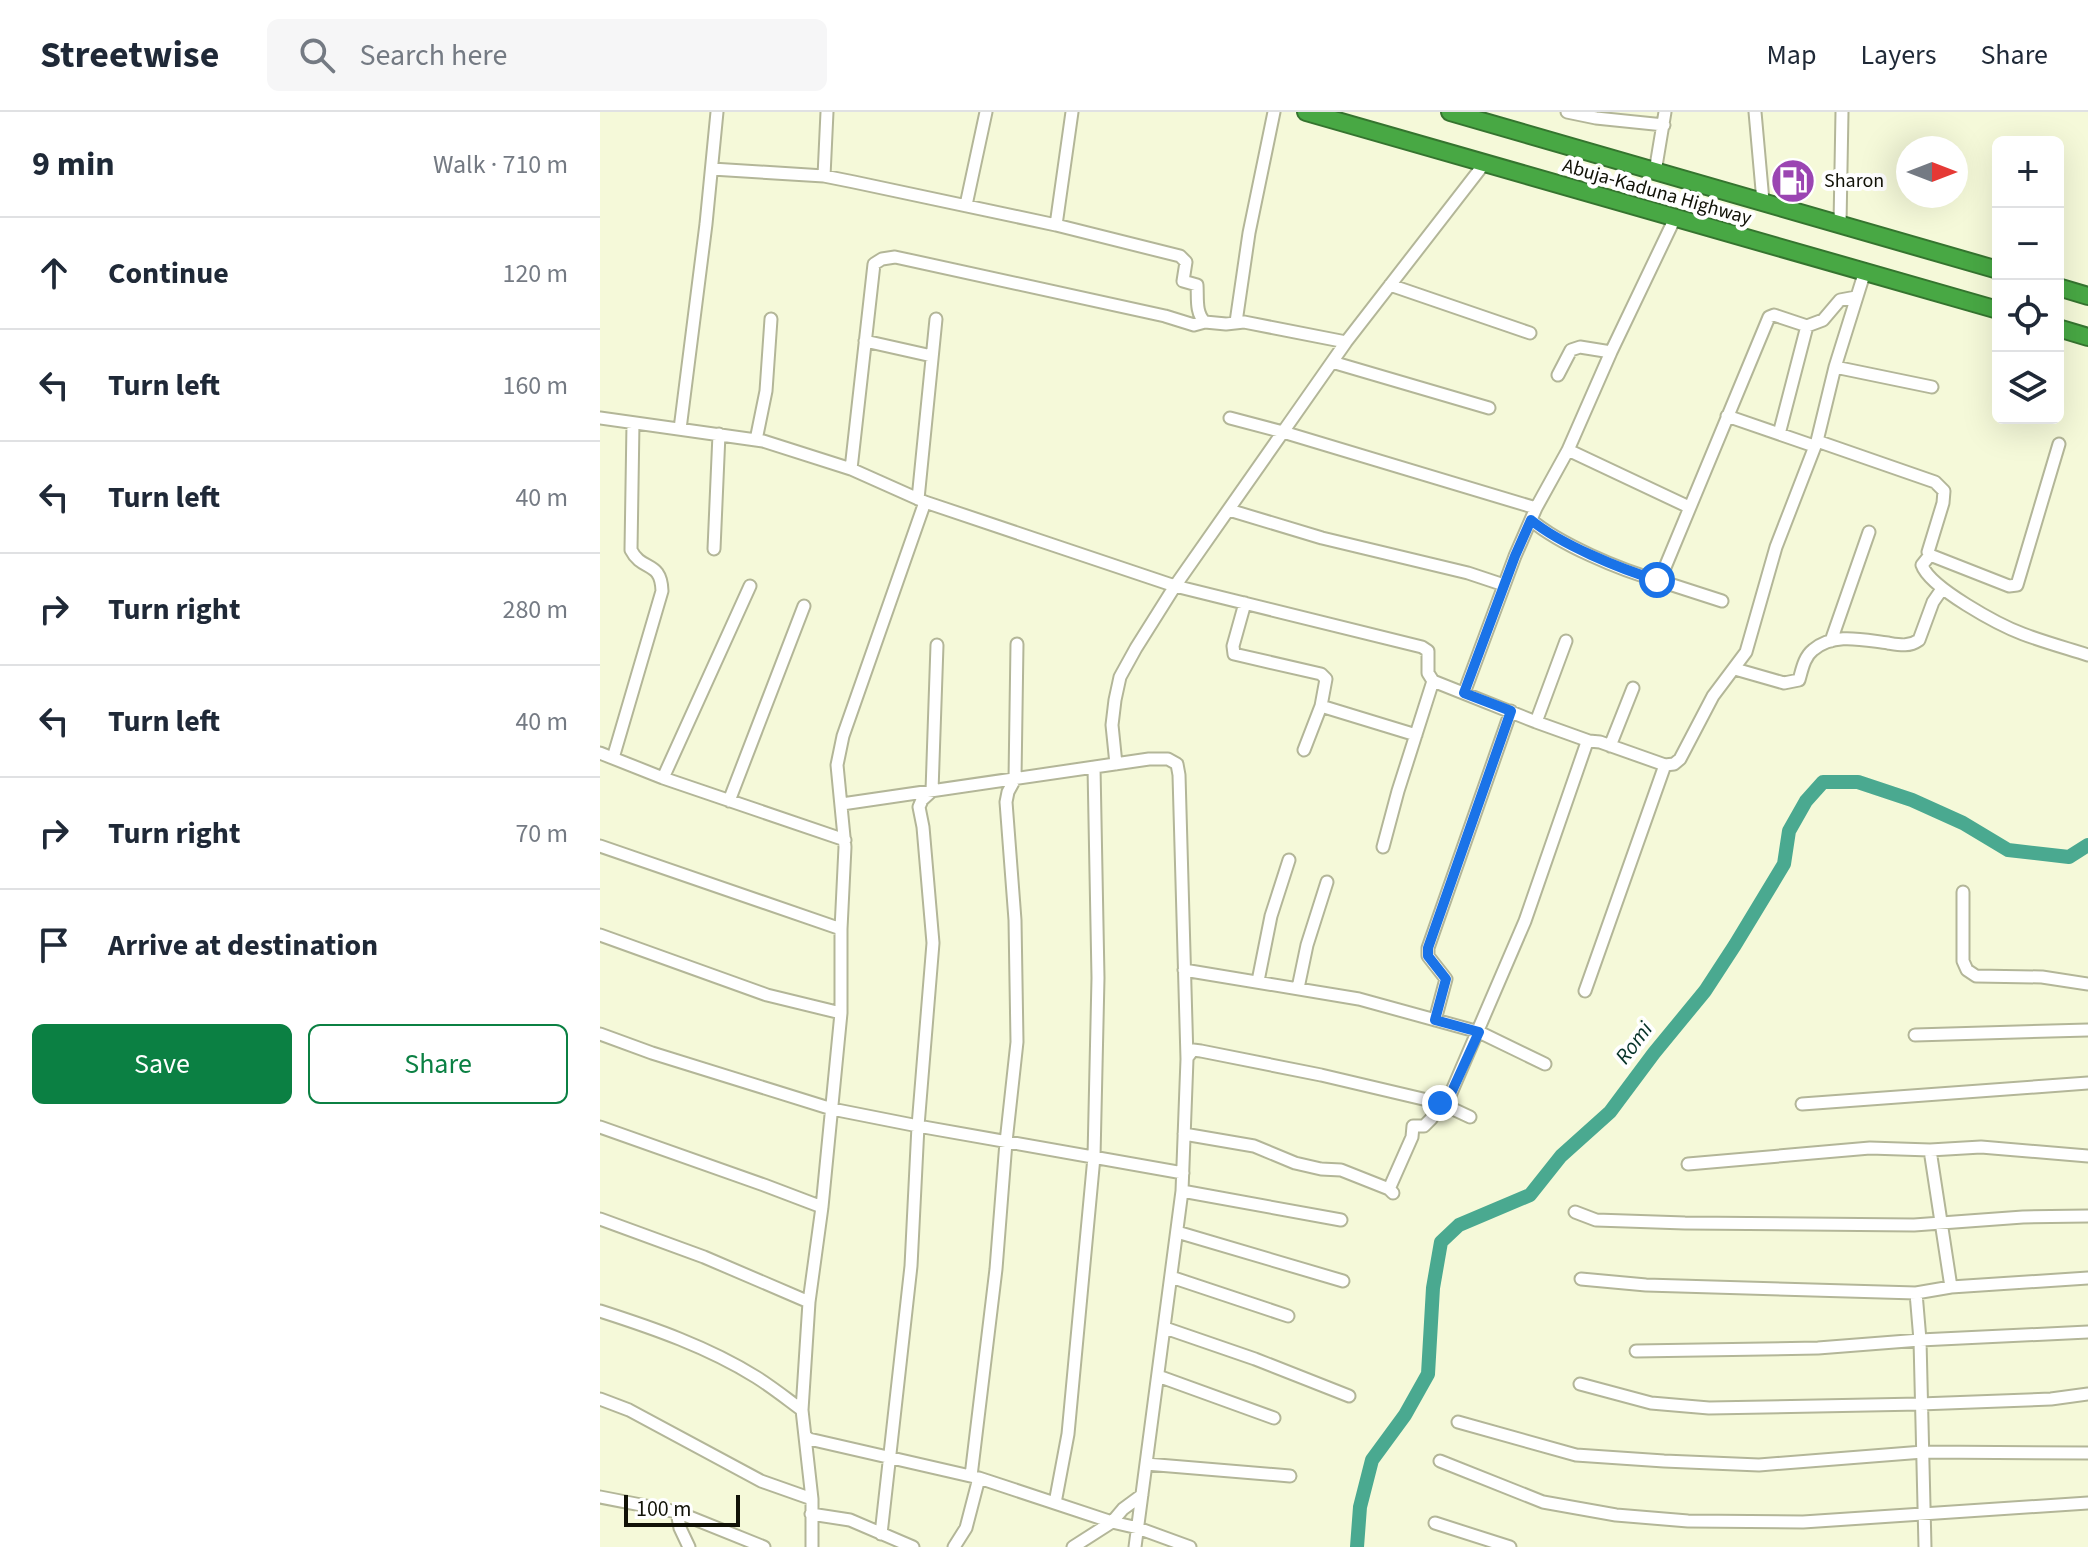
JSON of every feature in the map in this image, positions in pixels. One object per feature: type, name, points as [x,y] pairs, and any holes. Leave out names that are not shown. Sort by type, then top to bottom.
[{"type":"highway","name":"Abuja-Kaduna Highway","points":[[1306,112],[1992,308]]},
{"type":"highway","name":"Abuja-Kaduna Highway","points":[[1450,112],[1992,268]]},
{"type":"highway","points":[[2064,289],[2088,296]]},
{"type":"highway","points":[[2064,330],[2088,337]]},
{"type":"street","points":[[680,429],[717,112]]},
{"type":"street","points":[[824,176],[827,112]]},
{"type":"street","points":[[966,205],[986,112]]},
{"type":"street","points":[[1056,225],[1072,112]]},
{"type":"street","points":[[1236,322],[1249,233],[1274,112]]},
{"type":"street","points":[[1567,112],[1664,125]]},
{"type":"street","points":[[1655,172],[1665,112]]},
{"type":"street","points":[[1755,112],[1763,201]]},
{"type":"street","points":[[1840,224],[1842,112]]},
{"type":"street","points":[[1116,764],[1112,725],[1120,677],[1175,586],[1346,342],[1484,164]]},
{"type":"street","points":[[712,169],[824,176],[1056,225],[1180,256],[1186,262],[1183,281],[1197,285],[1200,317],[1205,322]]},
{"type":"street","points":[[1464,693],[1536,508],[1568,450],[1675,218]]},
{"type":"street","points":[[851,469],[874,264],[882,259],[895,257],[1165,316],[1187,324],[1244,322],[1346,342]]},
{"type":"street","points":[[600,418],[756,440],[851,469],[921,501],[1175,586],[1422,647],[1428,651],[1428,673],[1433,681],[1586,741],[1665,765],[1674,764],[1680,759],[1713,696],[1746,652],[1776,547],[1816,444],[1835,367],[1865,271]]},
{"type":"street","points":[[1390,285],[1530,333]]},
{"type":"street","points":[[1657,580],[1661,577],[1769,317],[1774,315],[1807,326],[1823,320],[1840,300],[1856,297]]},
{"type":"street","points":[[756,440],[766,391],[771,319]]},
{"type":"street","points":[[812,1547],[812,1499],[802,1410],[809,1302],[822,1207],[841,1013],[845,840],[837,765],[843,736],[921,501],[936,319]]},
{"type":"street","points":[[1779,434],[1807,326]]},
{"type":"street","points":[[865,341],[932,356]]},
{"type":"street","points":[[1558,375],[1571,350],[1580,347],[1611,352]]},
{"type":"street","points":[[1332,362],[1489,408]]},
{"type":"street","points":[[1835,367],[1932,387]]},
{"type":"street","points":[[1727,416],[1941,486],[1943,503],[1928,552],[1930,555]]},
{"type":"street","points":[[1230,418],[1536,508]]},
{"type":"street","points":[[613,758],[662,591],[662,579],[658,572],[640,561],[631,550],[633,423]]},
{"type":"street","points":[[714,549],[719,434]]},
{"type":"street","points":[[1930,555],[2009,586],[2017,585],[2059,444]]},
{"type":"street","points":[[1568,450],[1689,507]]},
{"type":"street","points":[[1229,510],[1322,538],[1468,573],[1504,585]]},
{"type":"street","points":[[1531,520],[1547,534],[1625,568],[1722,601]]},
{"type":"street","points":[[1831,641],[1869,532]]},
{"type":"street","points":[[1930,555],[1922,565],[1923,569],[1942,589],[2020,633],[2088,655]]},
{"type":"street","points":[[663,778],[750,586]]},
{"type":"street","points":[[1735,669],[1792,683],[1799,680],[1806,659],[1813,650],[1831,641],[1844,638],[1923,645],[1933,602],[1942,589]]},
{"type":"street","points":[[1245,603],[1233,646],[1234,654],[1326,679],[1321,706],[1304,750]]},
{"type":"street","points":[[729,801],[804,606]]},
{"type":"street","points":[[1536,722],[1566,641]]},
{"type":"street","points":[[954,1547],[966,1528],[975,1477],[1017,1042],[1015,920],[1006,802],[1015,779],[1017,644]]},
{"type":"street","points":[[881,1534],[911,1266],[918,1126],[933,943],[919,807],[932,791],[937,645]]},
{"type":"street","points":[[1383,847],[1433,681]]},
{"type":"street","points":[[1610,746],[1633,688]]},
{"type":"street","points":[[1321,706],[1416,735]]},
{"type":"street","points":[[1435,1020],[1446,979],[1428,956],[1428,948],[1511,711]]},
{"type":"street","points":[[1187,1059],[1193,1050],[1201,1051],[1445,1104],[1525,921],[1586,741]]},
{"type":"street","points":[[600,753],[663,778],[845,840]]},
{"type":"street","points":[[842,804],[1149,759],[1168,759],[1177,764],[1187,1059],[1183,1173],[1135,1547]]},
{"type":"street","points":[[1585,991],[1665,765]]},
{"type":"street","points":[[1055,1503],[1068,1434],[1094,1157],[1098,978],[1094,767]]},
{"type":"street","points":[[600,846],[841,929]]},
{"type":"street","points":[[1258,981],[1271,916],[1289,860]]},
{"type":"street","points":[[1298,988],[1307,945],[1327,882]]},
{"type":"street","points":[[1963,892],[1963,961],[1967,970],[1976,976],[2042,977],[2088,984]]},
{"type":"street","points":[[600,935],[767,995],[841,1013]]},
{"type":"street","points":[[1184,970],[1359,999],[1479,1032],[1545,1064]]},
{"type":"street","points":[[1915,1035],[2088,1030]]},
{"type":"street","points":[[600,1034],[832,1109],[1183,1173]]},
{"type":"street","points":[[1802,1104],[2088,1083]]},
{"type":"street","points":[[1440,1103],[1470,1117]]},
{"type":"street","points":[[1184,1134],[1254,1146],[1295,1163],[1341,1170],[1389,1189],[1412,1137],[1413,1126],[1424,1126],[1440,1103]]},
{"type":"street","points":[[600,1127],[822,1207]]},
{"type":"street","points":[[1688,1164],[1870,1148],[1930,1150],[1981,1147],[2088,1156]]},
{"type":"street","points":[[1930,1150],[1951,1287]]},
{"type":"street","points":[[1182,1191],[1341,1220]]},
{"type":"street","points":[[1575,1212],[1596,1220],[1914,1225],[2088,1216]]},
{"type":"street","points":[[600,1219],[704,1257],[809,1302]]},
{"type":"street","points":[[1177,1232],[1343,1281]]},
{"type":"street","points":[[1171,1277],[1288,1316]]},
{"type":"street","points":[[1581,1279],[1693,1287],[1916,1293],[1951,1287],[2088,1278]]},
{"type":"street","points":[[1916,1293],[1925,1547]]},
{"type":"street","points":[[600,1311],[664,1332],[717,1357],[754,1376],[802,1410]]},
{"type":"street","points":[[1165,1328],[1349,1396]]},
{"type":"street","points":[[1636,1351],[1818,1348],[2088,1332]]},
{"type":"street","points":[[1158,1376],[1274,1418]]},
{"type":"street","points":[[1580,1384],[1651,1403],[1709,1408],[1920,1404],[2051,1399],[2088,1394]]},
{"type":"street","points":[[600,1399],[629,1410],[761,1481],[812,1499]]},
{"type":"street","points":[[1458,1422],[1576,1455],[1664,1461],[1759,1465],[1923,1452],[2088,1453]]},
{"type":"street","points":[[805,1436],[975,1477],[1190,1547]]},
{"type":"street","points":[[1440,1461],[1543,1502],[1616,1515],[1688,1521],[1803,1522],[2088,1503]]},
{"type":"street","points":[[1146,1464],[1290,1476]]},
{"type":"street","points":[[1073,1547],[1112,1522],[1142,1495]]},
{"type":"street","points":[[600,1497],[677,1512],[764,1547]]},
{"type":"street","points":[[677,1512],[689,1547]]},
{"type":"street","points":[[811,1514],[850,1520],[913,1547]]},
{"type":"street","points":[[1435,1523],[1510,1547]]},
{"type":"waterway","name":"Romi","points":[[1357,1547],[1360,1507],[1372,1460],[1405,1415],[1428,1374],[1433,1288],[1441,1242],[1459,1225],[1530,1195],[1561,1156],[1610,1112],[1705,991],[1735,945],[1784,864],[1789,831],[1806,801],[1823,782],[1858,782],[1912,800],[1963,823],[2008,850],[2069,857],[2088,845]]},
{"type":"place","name":"Sharon","points":[[1793,181]]},
{"type":"route","points":[[1440,1103],[1445,1104],[1448,1100],[1479,1032],[1435,1020],[1446,979],[1428,956],[1428,948],[1511,711],[1464,693],[1515,556],[1531,520],[1547,534],[1657,580]]}]
